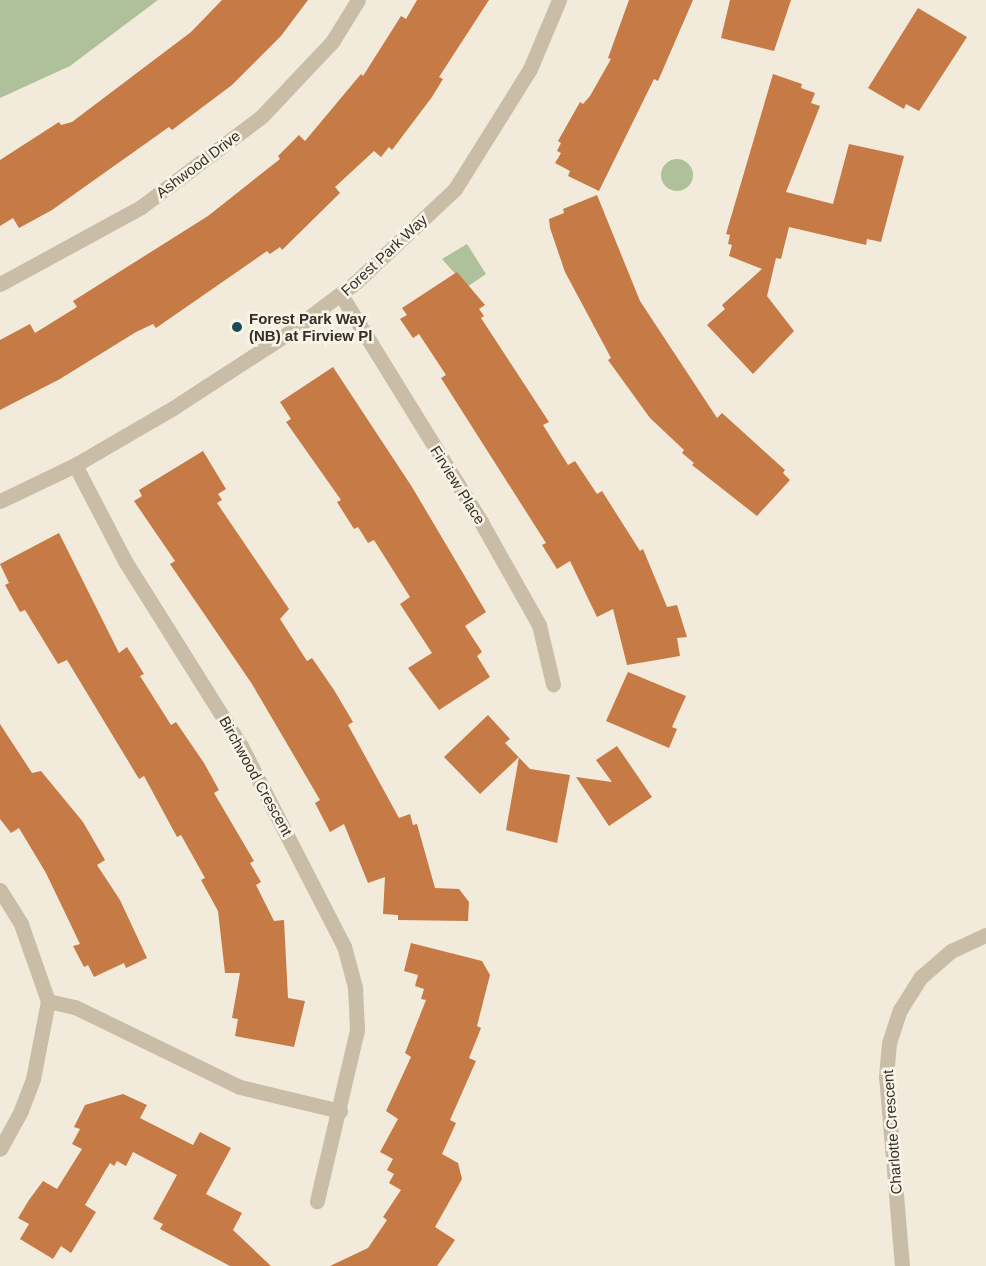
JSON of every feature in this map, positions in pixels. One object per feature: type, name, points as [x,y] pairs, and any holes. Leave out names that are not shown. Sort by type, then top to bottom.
[{"type":"street","name":"Ashwood Drive","points":[[0,284],[141,207],[262,116],[332,42],[358,0]]},
{"type":"street","name":"Forest Park Way","points":[[0,501],[75,465],[205,389],[341,295],[455,189],[530,69],[559,0]]},
{"type":"street","name":"Firview Place","points":[[341,295],[481,522],[539,625],[553,684]]},
{"type":"street","name":"Birchwood Crescent","points":[[75,465],[125,561],[241,746],[340,933],[354,979],[357,1016],[340,1111],[317,1201]]},
{"type":"street","points":[[0,890],[21,924],[48,1001],[33,1079],[21,1111],[0,1149]]},
{"type":"street","name":"Charlotte Crescent","points":[[902,1266],[886,1077],[889,1043],[904,1003],[926,972],[951,951],[986,935]]},
{"type":"street","points":[[48,1001],[75,1007],[240,1087],[340,1111]]},
{"type":"green space","points":[[0,0],[158,0],[70,66],[0,98]]},
{"type":"green space","points":[[677,159],[689,163],[693,175],[689,187],[677,191],[665,187],[661,175],[665,163]]},
{"type":"green space","points":[[467,244],[486,274],[467,287],[442,259]]},
{"type":"building","points":[[222,0],[308,0],[281,36],[232,85],[172,130],[169,127],[52,210],[19,228],[13,218],[0,226],[0,160],[59,122],[61,125],[72,122],[191,32]]},
{"type":"building","points":[[417,0],[489,0],[439,77],[443,79],[432,97],[392,150],[389,147],[381,157],[374,151],[335,187],[340,193],[282,250],[280,247],[270,254],[267,251],[156,328],[153,324],[136,332],[60,379],[0,410],[0,340],[30,324],[35,333],[77,307],[73,301],[208,216],[280,159],[278,156],[299,135],[305,141],[361,74],[363,76],[401,16],[406,19]]},
{"type":"building","points":[[629,0],[693,0],[658,81],[654,79],[599,191],[568,176],[570,171],[555,163],[561,153],[557,151],[561,143],[558,141],[580,102],[583,104],[590,96],[611,59],[608,58]]},
{"type":"building","points":[[730,0],[791,0],[774,51],[721,38]]},
{"type":"building","points":[[918,8],[967,37],[919,111],[906,104],[904,109],[868,88]]},
{"type":"building","points":[[773,74],[802,84],[801,88],[815,93],[811,103],[820,106],[786,192],[833,204],[849,144],[904,156],[881,242],[867,239],[866,245],[789,227],[781,259],[776,258],[767,296],[794,331],[753,374],[707,325],[725,309],[722,305],[762,269],[729,256],[732,245],[728,244],[730,235],[726,234]]},
{"type":"building","points":[[597,195],[640,301],[717,418],[722,413],[785,470],[783,473],[790,480],[757,516],[692,465],[694,463],[682,453],[684,450],[650,418],[608,360],[611,358],[565,272],[549,219],[564,213],[563,209]]},
{"type":"building","points":[[457,272],[485,305],[479,309],[484,316],[481,318],[549,422],[543,425],[568,465],[575,461],[597,494],[602,491],[640,551],[643,549],[667,607],[677,605],[687,637],[677,638],[680,656],[627,665],[613,609],[597,617],[570,561],[557,569],[542,545],[546,543],[441,378],[446,375],[419,334],[413,338],[400,319],[407,315],[402,308]]},
{"type":"building","points":[[333,367],[412,487],[486,612],[465,626],[482,652],[477,656],[490,677],[439,710],[408,668],[432,653],[400,604],[410,597],[374,540],[368,543],[358,527],[354,529],[337,502],[341,500],[286,422],[291,419],[280,402]]},
{"type":"building","points":[[203,451],[226,489],[218,494],[222,500],[217,503],[289,609],[280,619],[307,661],[312,658],[334,690],[353,722],[348,725],[399,818],[410,814],[413,825],[417,824],[435,888],[459,889],[469,902],[468,921],[398,920],[398,915],[383,914],[385,877],[368,883],[344,824],[330,832],[315,803],[320,800],[252,684],[170,564],[175,561],[134,501],[142,496],[139,490]]},
{"type":"building","points":[[59,533],[119,653],[127,647],[144,674],[140,676],[171,725],[176,722],[204,763],[219,790],[214,793],[254,861],[250,863],[261,882],[256,885],[274,921],[284,920],[288,998],[305,1001],[294,1047],[235,1036],[238,1019],[232,1018],[240,973],[225,973],[218,911],[201,880],[205,878],[181,835],[177,837],[144,776],[139,779],[67,660],[58,664],[25,610],[20,612],[5,585],[9,583],[0,564]]},
{"type":"building","points":[[628,672],[686,696],[672,727],[677,729],[669,748],[606,721]]},
{"type":"building","points":[[488,715],[510,739],[505,743],[519,757],[480,794],[444,757]]},
{"type":"building","points":[[0,724],[32,773],[41,771],[83,822],[105,860],[97,865],[120,900],[147,958],[126,968],[124,963],[94,977],[88,965],[84,967],[73,946],[80,944],[46,873],[19,828],[11,833],[0,819]]},
{"type":"building","points":[[617,746],[652,797],[609,826],[576,777],[612,782],[596,760]]},
{"type":"building","points":[[519,757],[530,769],[570,775],[557,843],[506,830]]},
{"type":"building","points":[[411,943],[482,961],[490,975],[477,1026],[481,1028],[469,1058],[476,1061],[450,1120],[456,1123],[442,1154],[458,1163],[462,1179],[435,1227],[455,1240],[437,1266],[330,1266],[368,1248],[387,1220],[383,1217],[401,1190],[389,1183],[394,1174],[387,1170],[393,1159],[380,1152],[398,1119],[386,1111],[411,1057],[405,1053],[426,1000],[421,999],[424,989],[415,986],[418,975],[404,971]]},
{"type":"building","points":[[123,1094],[147,1105],[140,1118],[193,1145],[200,1132],[231,1148],[206,1194],[242,1213],[233,1230],[271,1266],[230,1266],[160,1229],[163,1224],[153,1219],[177,1175],[133,1152],[126,1166],[117,1161],[114,1166],[110,1163],[85,1205],[96,1212],[71,1253],[61,1246],[53,1259],[20,1239],[29,1224],[18,1218],[29,1200],[43,1181],[57,1189],[82,1149],[72,1144],[80,1129],[74,1127],[85,1105]]},
{"type":"place","name":"Forest Park Way (NB) at Firview Pl","points":[[237,327]]}]
